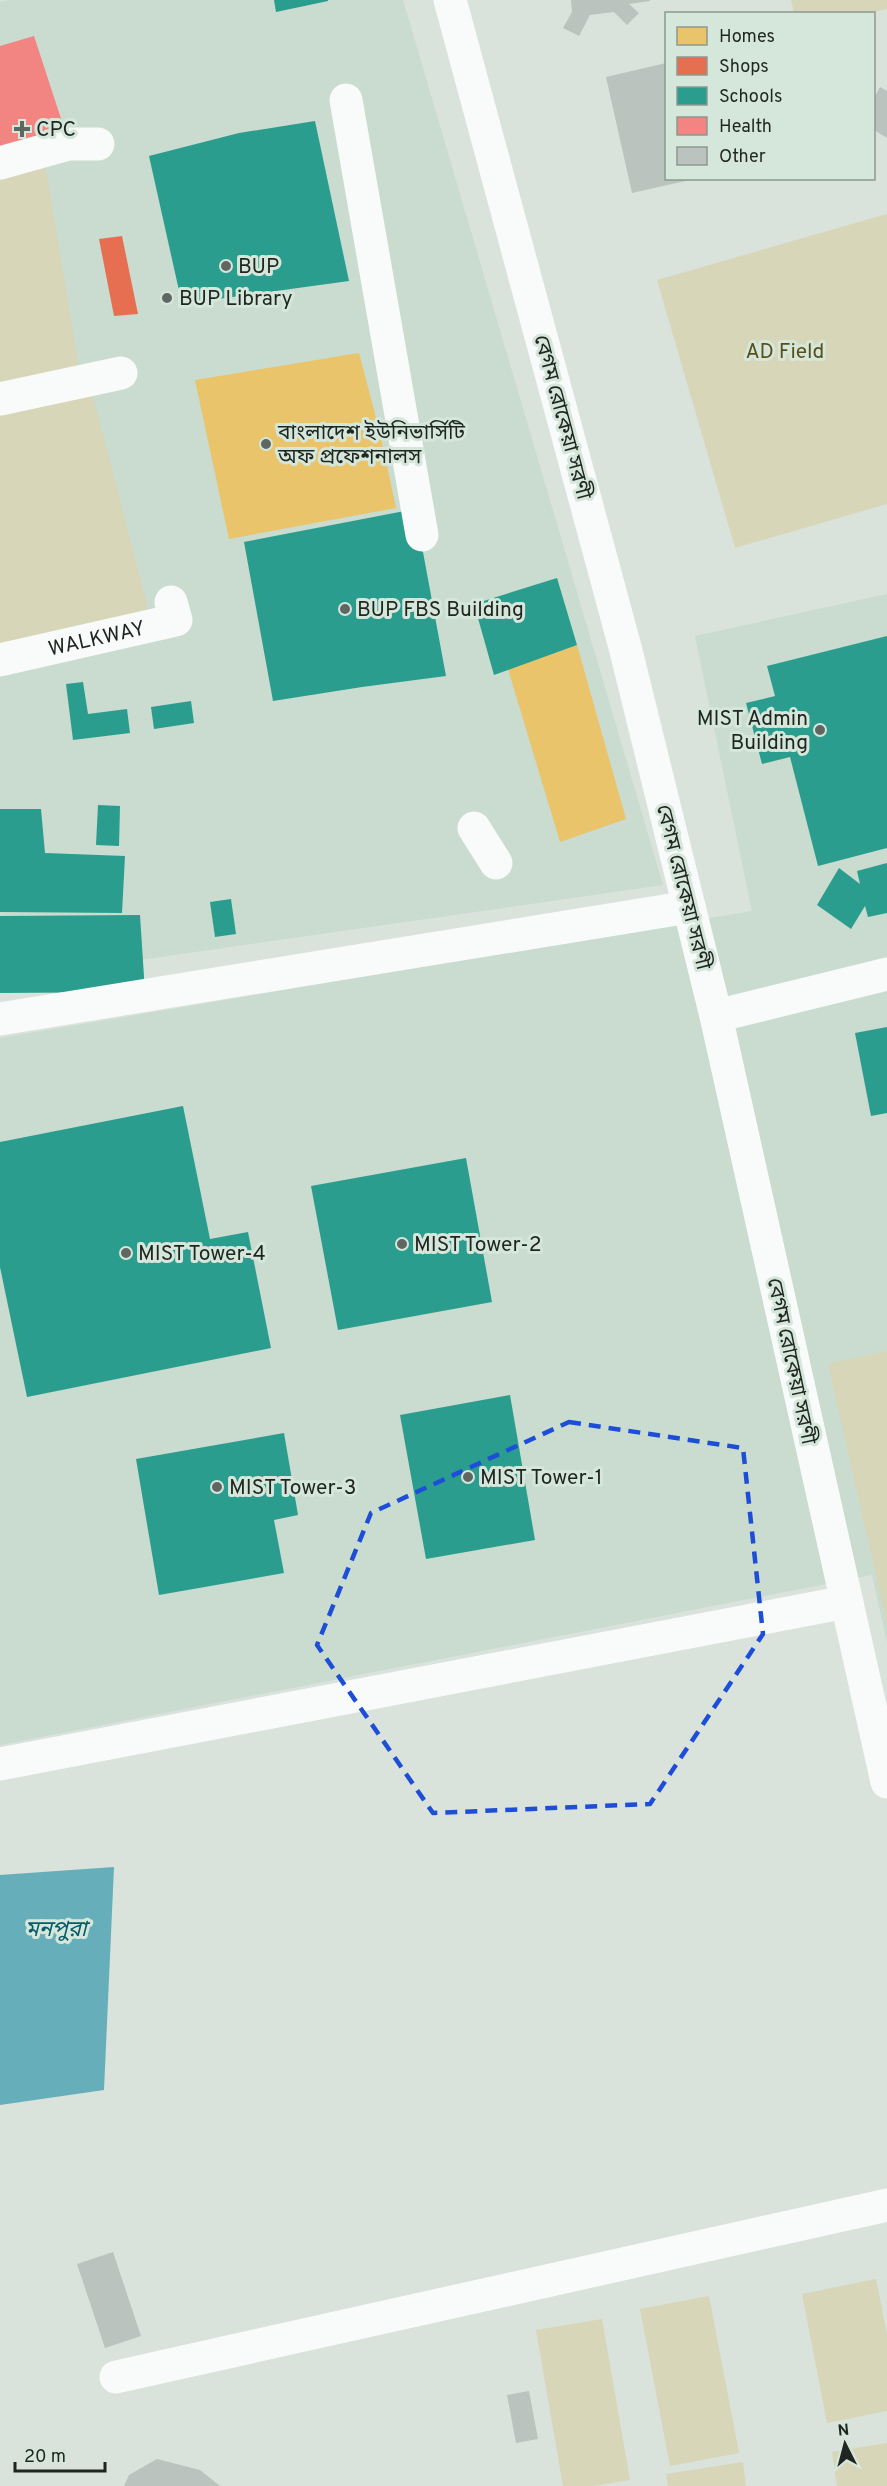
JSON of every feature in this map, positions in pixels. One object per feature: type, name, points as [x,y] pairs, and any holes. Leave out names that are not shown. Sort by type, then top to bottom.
[{"type":"street","name":"বেগম রোকেয়া সরণী","points":[[450,0],[625,647],[716,1016],[846,1602],[885,1764]]},
{"type":"street","points":[[346,100],[422,535]]},
{"type":"street","points":[[0,163],[68,144],[98,144]]},
{"type":"street","points":[[0,399],[121,373]]},
{"type":"street","name":"WALKWAY","points":[[0,660],[176,620],[171,602]]},
{"type":"street","points":[[474,828],[496,864]]},
{"type":"street","points":[[0,1019],[689,907]]},
{"type":"street","points":[[716,1016],[887,974]]},
{"type":"street","points":[[0,1764],[846,1602]]},
{"type":"street","points":[[116,2377],[887,2205]]},
{"type":"highlighted area","points":[[569,1422],[743,1448],[763,1634],[650,1804],[433,1813],[317,1645],[371,1513]]},
{"type":"shaded area","name":"বাংলাদেশ ইউনিভার্সিটি অফ প্রফেশনালস","points":[[8,0],[403,0],[663,885],[0,980],[0,2]]},
{"type":"shaded area","points":[[887,594],[887,1642],[872,1575],[0,1745],[0,1038],[752,911],[695,636]]},
{"type":"green space","points":[[791,0],[887,0],[887,9],[874,12],[794,12]]},
{"type":"green space","points":[[45,162],[79,368],[0,383],[0,174]]},
{"type":"green space","name":"AD Field","points":[[887,214],[887,504],[735,548],[657,280]]},
{"type":"green space","points":[[91,388],[150,616],[0,650],[0,407]]},
{"type":"green space","points":[[887,1351],[887,1624],[828,1364]]},
{"type":"green space","points":[[876,2279],[887,2334],[887,2411],[827,2423],[802,2294]]},
{"type":"green space","points":[[709,2296],[739,2453],[670,2466],[640,2309]]},
{"type":"green space","points":[[602,2319],[630,2480],[593,2486],[563,2486],[536,2330]]},
{"type":"green space","points":[[887,2443],[887,2486],[837,2486],[832,2452]]},
{"type":"green space","points":[[743,2462],[746,2486],[668,2486],[666,2474]]},
{"type":"water","name":"মনপুরা","points":[[114,1867],[104,2090],[0,2105],[0,1875]]},
{"type":"building: Homes","points":[[359,353],[380,433],[396,508],[229,539],[195,380]]},
{"type":"building: Homes","points":[[577,645],[626,819],[560,842],[508,669]]},
{"type":"building: Shops","points":[[122,236],[138,314],[114,316],[99,239]]},
{"type":"building: Schools","points":[[274,0],[328,0],[328,1],[276,12]]},
{"type":"building: Schools","points":[[315,121],[349,281],[182,304],[149,156],[239,133]]},
{"type":"building: Schools","name":"BUP FBS Building","points":[[415,509],[446,676],[273,701],[244,542]]},
{"type":"building: Schools","points":[[557,578],[577,645],[494,675],[474,604]]},
{"type":"building: Schools","name":"MIST Admin Building","points":[[887,636],[887,848],[818,866],[790,757],[762,764],[746,703],[775,696],[767,666]]},
{"type":"building: Schools","points":[[83,682],[88,714],[127,709],[130,733],[73,740],[66,684]]},
{"type":"building: Schools","points":[[191,701],[194,723],[154,729],[151,707]]},
{"type":"building: Schools","points":[[98,805],[120,806],[119,846],[96,845]]},
{"type":"building: Schools","points":[[0,809],[41,809],[45,853],[125,856],[122,913],[0,912]]},
{"type":"building: Schools","points":[[887,863],[887,913],[868,917],[865,906],[851,929],[817,905],[839,868],[860,884],[857,871]]},
{"type":"building: Schools","points":[[231,899],[236,934],[215,937],[210,902]]},
{"type":"building: Schools","points":[[140,915],[145,992],[0,993],[0,916]]},
{"type":"building: Schools","points":[[887,1027],[887,1113],[871,1116],[855,1033]]},
{"type":"building: Schools","name":"MIST Tower-4","points":[[183,1106],[210,1239],[248,1232],[271,1348],[27,1397],[0,1267],[0,1142]]},
{"type":"building: Schools","name":"MIST Tower-2","points":[[466,1158],[492,1302],[338,1330],[311,1186]]},
{"type":"building: Schools","name":"MIST Tower-1","points":[[510,1395],[535,1540],[426,1559],[400,1415]]},
{"type":"building: Schools","name":"MIST Tower-3","points":[[284,1433],[298,1515],[274,1520],[284,1573],[159,1595],[136,1459]]},
{"type":"building: Health","points":[[34,36],[66,134],[0,153],[0,46]]},
{"type":"building: Other","points":[[571,0],[650,1],[629,4],[639,13],[627,25],[614,12],[590,15],[579,36],[563,28],[572,12]]},
{"type":"building: Other","points":[[665,63],[665,180],[690,180],[632,193],[606,77]]},
{"type":"building: Other","points":[[880,87],[887,91],[887,138],[875,131],[875,96]]},
{"type":"building: Other","points":[[113,2252],[141,2336],[105,2348],[77,2264]]},
{"type":"building: Other","points":[[529,2391],[538,2439],[516,2443],[507,2395]]},
{"type":"building: Other","points":[[157,2459],[200,2470],[220,2486],[124,2486],[129,2475]]},
{"type":"place","name":"CPC","points":[[22,129]]},
{"type":"place","name":"BUP","points":[[226,266]]},
{"type":"place","name":"BUP Library","points":[[167,298]]},
{"type":"place","name":"বাংলাদেশ ইউনিভার্সিটি অফ প্রফেশনালস","points":[[266,444]]},
{"type":"place","name":"BUP FBS Building","points":[[345,609]]},
{"type":"place","name":"MIST Admin Building","points":[[820,730]]},
{"type":"place","name":"MIST Tower-2","points":[[402,1244]]},
{"type":"place","name":"MIST Tower-4","points":[[126,1253]]},
{"type":"place","name":"MIST Tower-1","points":[[468,1477]]},
{"type":"place","name":"MIST Tower-3","points":[[217,1487]]}]
